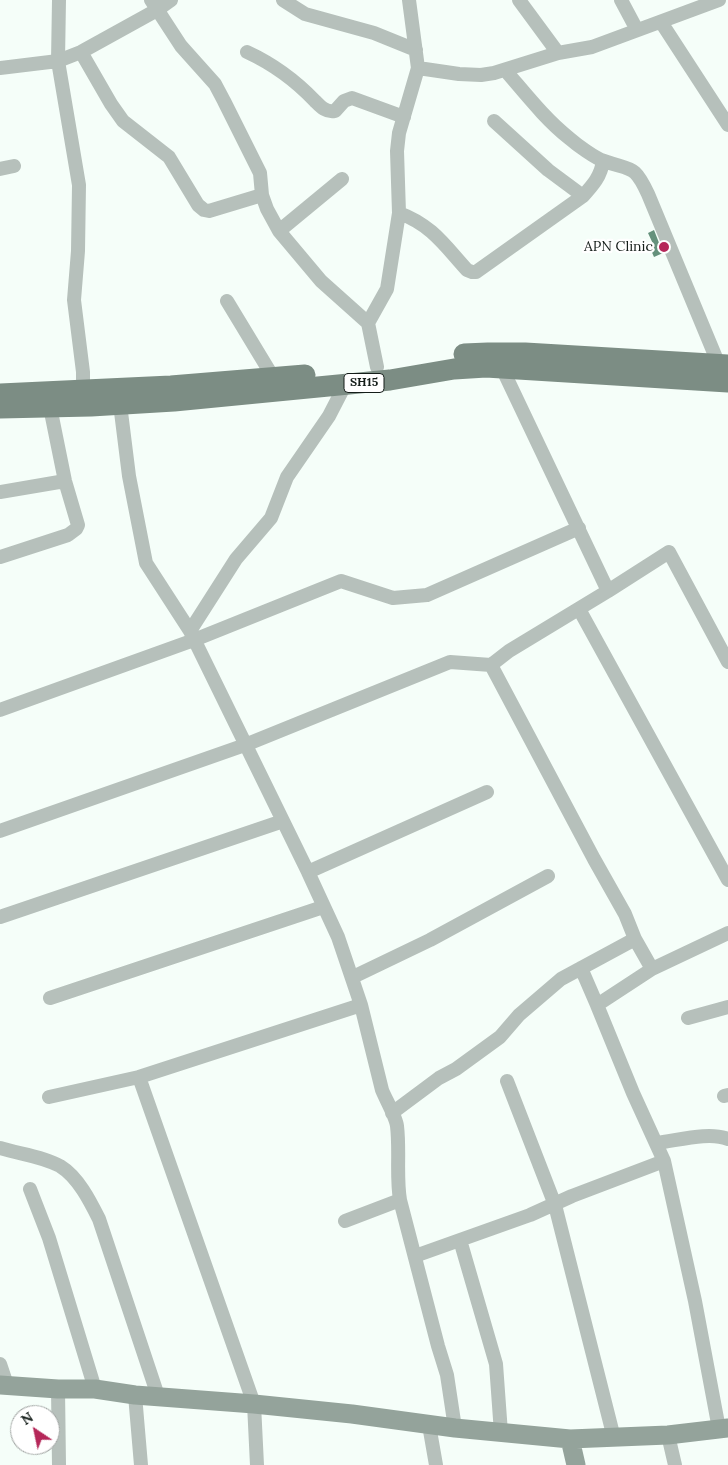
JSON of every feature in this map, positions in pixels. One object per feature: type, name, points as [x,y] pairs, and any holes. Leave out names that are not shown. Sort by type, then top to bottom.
[{"type":"main road","name":"SH15","points":[[0,408],[50,407],[83,398],[171,386],[377,367],[488,352],[725,371]]},
{"type":"main road","name":"SH15","points":[[0,394],[83,398],[120,404],[174,401],[344,385],[390,380],[454,369],[725,371]]},
{"type":"street","points":[[59,0],[58,61],[78,184],[78,251],[74,300],[83,398]]},
{"type":"street","points":[[0,68],[58,61],[81,52],[154,5],[171,0]]},
{"type":"street","points":[[283,0],[305,14],[374,33],[416,50]]},
{"type":"street","points":[[368,323],[387,289],[399,213],[397,151],[399,132],[418,68],[409,0]]},
{"type":"street","points":[[519,0],[558,53]]},
{"type":"street","points":[[621,0],[637,30]]},
{"type":"street","points":[[418,68],[481,75],[505,70],[558,53],[592,47],[717,0]]},
{"type":"street","points":[[154,5],[181,46],[215,84],[260,173],[262,195],[279,231],[321,281],[368,323],[377,367]]},
{"type":"street","points":[[661,22],[728,125]]},
{"type":"street","points":[[81,52],[123,122],[169,157],[198,205],[204,210],[262,195]]},
{"type":"street","points":[[247,52],[268,62],[302,88],[326,110],[335,111],[344,101],[352,98],[404,117]]},
{"type":"street","points":[[505,70],[537,107],[569,138],[603,161],[629,167],[636,173],[643,184],[725,371]]},
{"type":"street","points":[[494,122],[548,170],[583,196]]},
{"type":"street","points":[[399,213],[414,218],[434,232],[467,270],[476,272],[583,196],[596,182],[601,172],[603,161]]},
{"type":"street","points":[[0,169],[14,166]]},
{"type":"street","points":[[279,231],[342,179]]},
{"type":"street","points":[[227,301],[274,377]]},
{"type":"street","points":[[502,368],[608,590]]},
{"type":"street","points":[[192,636],[236,559],[271,518],[287,477],[329,416],[344,385]]},
{"type":"street","points":[[120,404],[129,476],[146,563],[192,636],[308,872],[338,937],[352,977],[361,1005],[382,1090],[397,1124],[400,1200],[447,1375],[454,1428]]},
{"type":"street","points":[[0,557],[68,534],[76,529],[78,525],[65,481],[50,407]]},
{"type":"street","points":[[0,492],[65,481]]},
{"type":"street","points":[[0,710],[341,581],[393,598],[427,595],[579,528]]},
{"type":"street","points":[[0,831],[245,745],[450,662],[491,664],[669,552],[728,662]]},
{"type":"street","points":[[579,609],[728,880]]},
{"type":"street","points":[[491,664],[625,914],[635,938],[652,969]]},
{"type":"street","points":[[308,872],[487,792]]},
{"type":"street","points":[[0,917],[283,821]]},
{"type":"street","points":[[352,977],[430,940],[548,876]]},
{"type":"street","points":[[50,998],[323,906]]},
{"type":"street","points":[[597,1005],[652,969],[728,933]]},
{"type":"street","points":[[392,1113],[500,1036],[520,1015],[561,980],[635,938]]},
{"type":"street","points":[[0,1364],[4,1385],[58,1389],[94,1389],[135,1395],[254,1404],[501,1433],[570,1439],[668,1435],[724,1429],[664,1161],[632,1093],[581,968]]},
{"type":"street","points":[[49,1097],[139,1077],[361,1005]]},
{"type":"street","points":[[688,1018],[728,1007]]},
{"type":"street","points":[[139,1077],[254,1404],[257,1465]]},
{"type":"street","points":[[507,1081],[555,1205],[614,1438]]},
{"type":"street","points":[[656,1143],[709,1136],[721,1136],[728,1139]]},
{"type":"street","points":[[0,1148],[48,1161],[59,1166],[74,1178],[87,1198],[99,1219],[158,1396]]},
{"type":"street","points":[[415,1256],[555,1205],[572,1196],[664,1161]]},
{"type":"street","points":[[30,1189],[49,1238],[94,1389]]},
{"type":"street","points":[[345,1221],[400,1200]]},
{"type":"street","points":[[460,1240],[496,1364],[501,1433]]},
{"type":"street","points":[[58,1389],[59,1465]]},
{"type":"street","points":[[135,1395],[141,1465]]},
{"type":"street","points":[[430,1425],[436,1465]]},
{"type":"street","points":[[668,1435],[675,1465]]},
{"type":"street","points":[[570,1439],[576,1465]]},
{"type":"building","points":[[654,230],[663,253],[654,257],[650,248],[654,246],[648,233]]},
{"type":"place","name":"APN Clinic","points":[[664,247]]}]
